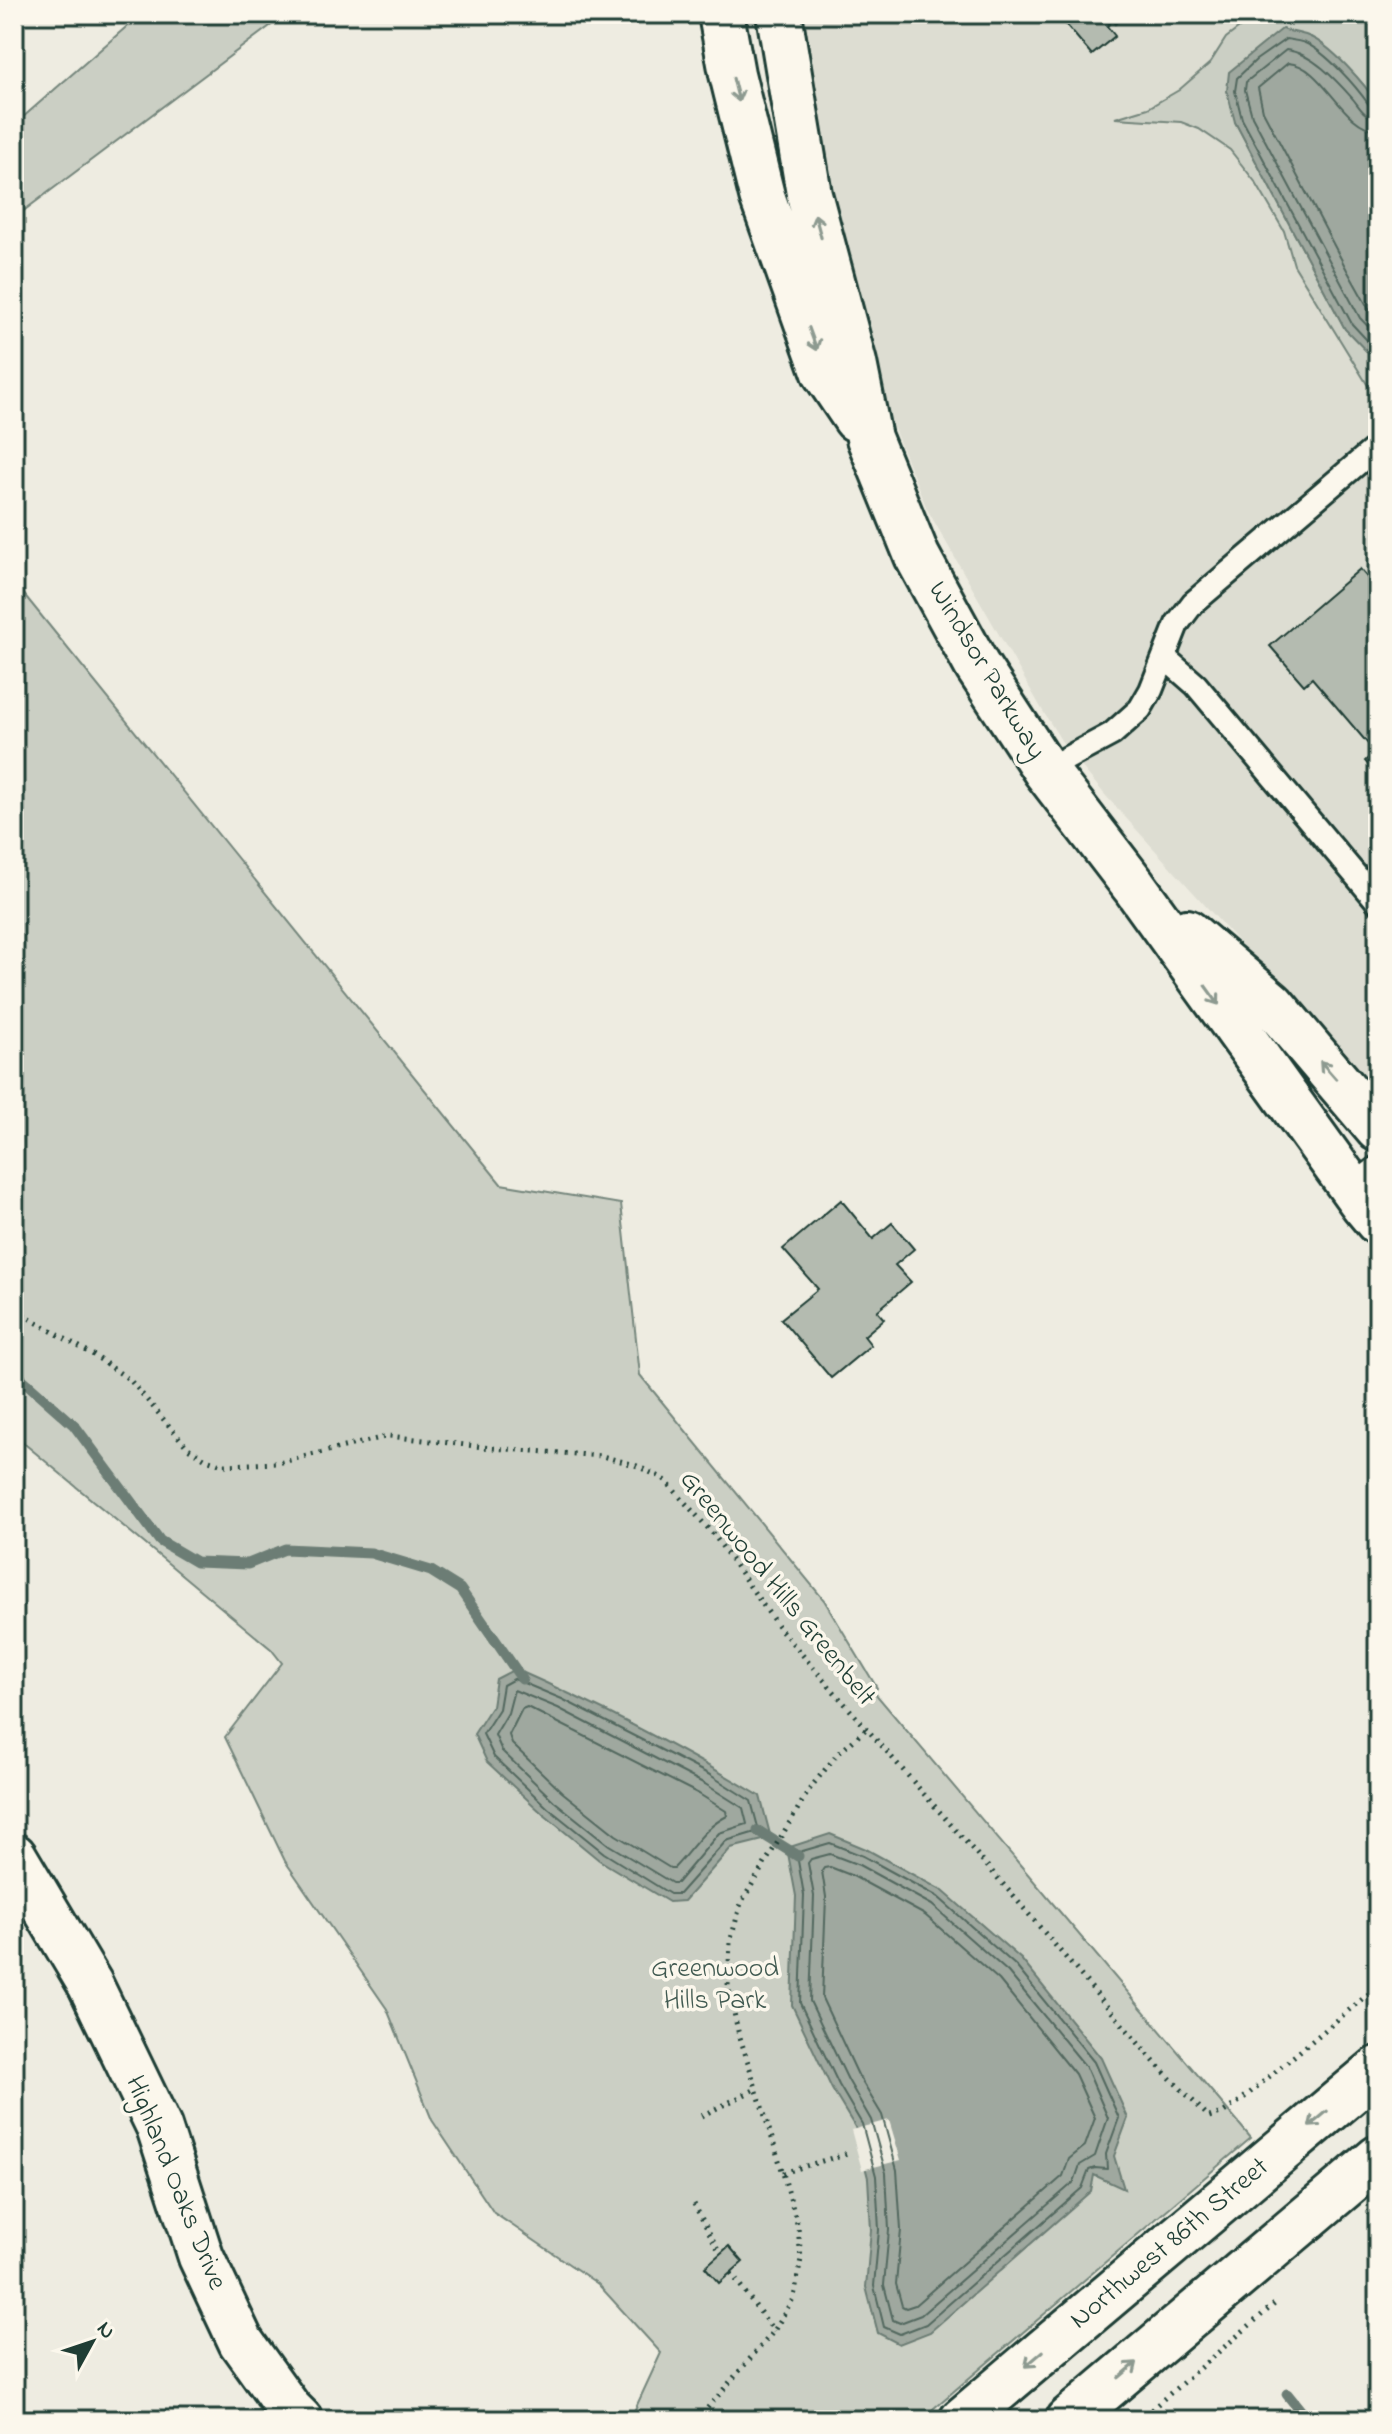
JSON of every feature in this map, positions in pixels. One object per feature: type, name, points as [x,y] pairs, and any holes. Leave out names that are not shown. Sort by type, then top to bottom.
[{"type":"street","name":"Windsor Parkway","points":[[721,14],[732,74],[768,211],[825,373],[869,438]]},
{"type":"street","name":"Windsor Parkway","points":[[779,14],[809,194],[854,363],[869,438],[917,556],[977,666],[1045,770],[1364,1177],[1378,1222]]},
{"type":"street","name":"Windsor Parkway","points":[[1134,886],[1272,1004],[1378,1129]]},
{"type":"street","name":"Highland Oaks Drive","points":[[14,1856],[90,1984],[159,2127],[201,2257],[241,2342],[300,2420]]},
{"type":"street","name":"Northwest 86th Street","points":[[962,2420],[1378,2069]]},
{"type":"street","points":[[1068,2420],[1378,2158]]},
{"type":"lane","points":[[1045,770],[1112,734],[1140,709],[1151,690],[1177,624],[1193,603],[1378,446]]},
{"type":"lane","points":[[1164,657],[1196,685],[1378,902]]},
{"type":"path","name":"Greenwood Hills Greenbelt","points":[[14,1301],[25,1316],[92,1354],[130,1380],[188,1448],[224,1465],[278,1463],[389,1436],[602,1456],[635,1465],[664,1479],[714,1535],[777,1625],[1156,2064],[1209,2117],[1224,2112],[1240,2101],[1378,1986]]},
{"type":"path","points":[[697,2420],[774,2331],[794,2297],[801,2259],[798,2227],[738,2031],[728,1986],[730,1942],[741,1903],[811,1787],[836,1756],[866,1729]]},
{"type":"path","points":[[701,2116],[756,2089]]},
{"type":"path","points":[[783,2173],[848,2153]]},
{"type":"path","points":[[694,2204],[720,2253]]},
{"type":"path","points":[[731,2273],[774,2331]]},
{"type":"path","points":[[1139,2420],[1283,2297]]},
{"type":"shaded area","points":[[791,14],[1378,14],[1378,1096],[1066,748],[927,509],[870,371]]},
{"type":"green space","points":[[141,14],[286,14],[14,218],[14,125]]},
{"type":"green space","points":[[1258,14],[1376,14],[1378,18],[1378,105],[1356,76],[1311,37],[1235,122],[1345,329],[1378,363],[1378,402],[1294,265],[1284,231],[1256,183],[1230,150],[1199,129],[1181,122],[1115,118],[1148,108],[1179,90],[1210,63],[1226,38]]},
{"type":"green space","name":"Greenwood Hills Park","points":[[14,582],[501,1184],[621,1204],[640,1375],[824,1600],[877,1688],[874,1692],[1251,2138],[920,2420],[630,2420],[661,2353],[598,2284],[494,2213],[432,2120],[387,2009],[285,1861],[225,1737],[282,1663],[271,1649],[14,1435]]},
{"type":"water","points":[[1282,29],[1308,36],[1327,47],[1356,76],[1378,105],[1378,363],[1345,329],[1235,122],[1227,91],[1229,72]]},
{"type":"water","points":[[515,1669],[640,1729],[760,1796],[771,1838],[731,1848],[684,1901],[669,1902],[599,1860],[487,1762],[474,1734],[492,1706],[496,1679]]},
{"type":"water","points":[[830,1834],[866,1849],[943,1891],[1021,1959],[1101,2058],[1128,2118],[1114,2156],[1124,2189],[1094,2175],[1091,2191],[930,2332],[899,2344],[878,2333],[866,2287],[871,2230],[868,2178],[855,2127],[832,2089],[792,2005],[796,1896],[787,1848]]},
{"type":"pier","points":[[889,2120],[901,2160],[862,2170],[851,2130]]},
{"type":"building","points":[[1057,14],[1127,14],[1115,24],[1112,21],[1107,26],[1115,36],[1092,55]]},
{"type":"building","points":[[1360,569],[1378,590],[1378,776],[1365,761],[1375,752],[1312,678],[1304,685],[1270,646]]},
{"type":"building","points":[[841,1200],[873,1239],[892,1223],[914,1249],[895,1265],[911,1282],[877,1311],[884,1319],[864,1336],[871,1345],[831,1378],[781,1319],[818,1289],[783,1249]]},
{"type":"building","points":[[729,2246],[743,2262],[719,2283],[705,2267]]},
{"type":"waterway","points":[[14,1372],[74,1425],[160,1541],[196,1562],[248,1564],[285,1549],[371,1553],[431,1571],[460,1589],[522,1679]]},
{"type":"waterway","points":[[758,1831],[798,1856]]},
{"type":"waterway","points":[[1287,2394],[1308,2420]]}]
